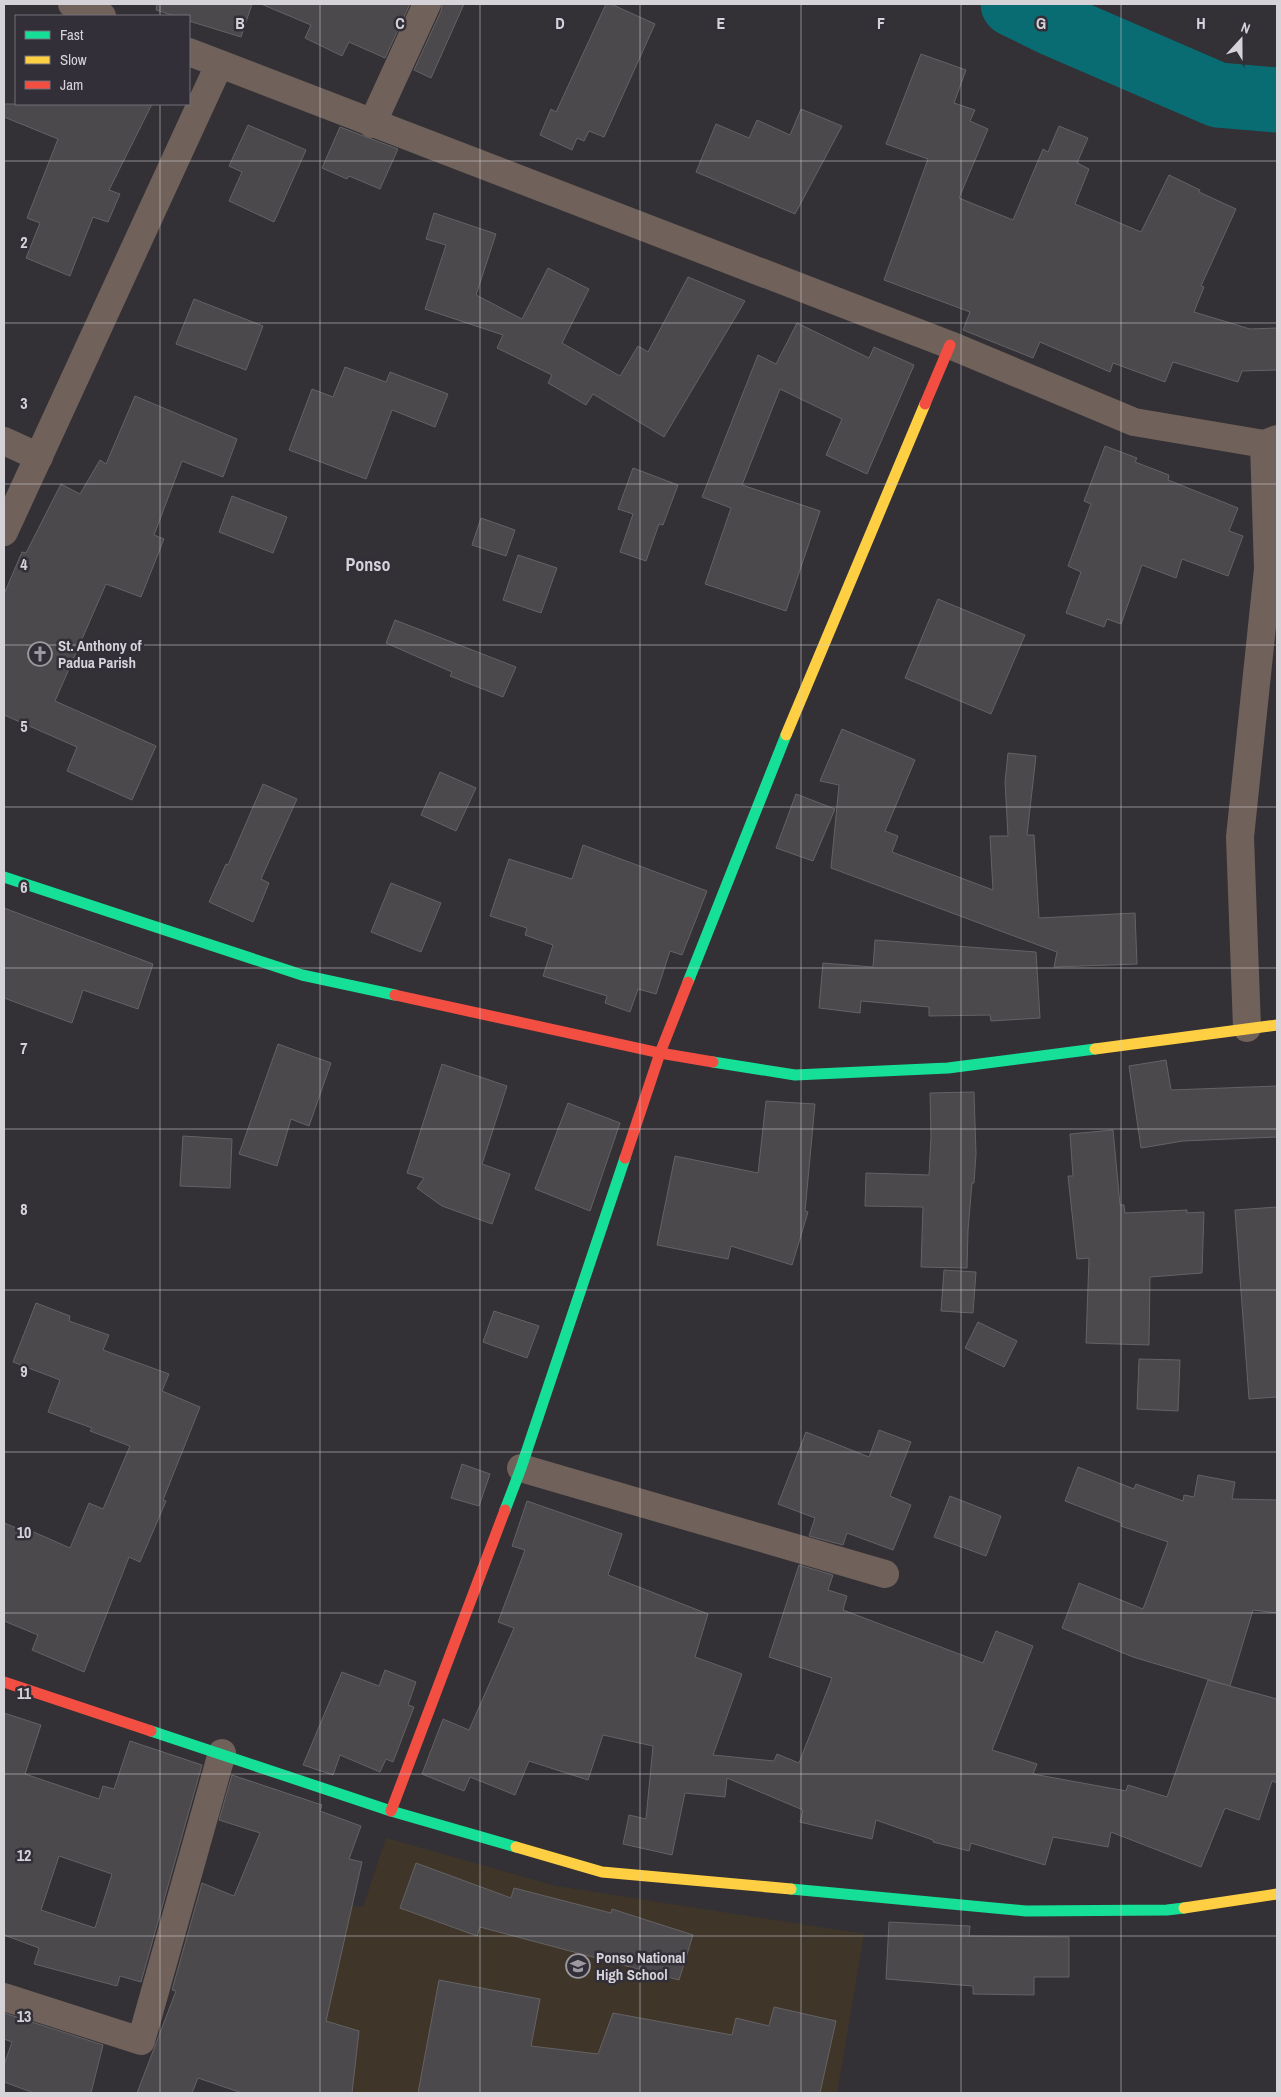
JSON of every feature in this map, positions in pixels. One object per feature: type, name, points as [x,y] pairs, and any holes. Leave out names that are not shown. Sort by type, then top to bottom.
[{"type":"street","points":[[72,4],[100,15]]},
{"type":"street","points":[[372,124],[426,4]]},
{"type":"street","points":[[190,52],[950,345],[1134,422],[1271,442],[1268,569],[1240,837],[1247,1028]]},
{"type":"street","points":[[4,532],[219,65]]},
{"type":"street","points":[[391,1811],[521,1468],[660,1053],[796,711],[950,345]]},
{"type":"street","points":[[4,441],[39,456]]},
{"type":"street","points":[[4,877],[302,975],[660,1053],[795,1075],[948,1068],[1277,1025]]},
{"type":"street","points":[[521,1468],[885,1574]]},
{"type":"street","points":[[4,1682],[222,1753],[391,1811],[602,1872],[1026,1911],[1167,1910],[1277,1894]]},
{"type":"street","points":[[4,1997],[141,2041],[222,1753]]},
{"type":"shaded area","name":"Ponso National High School","points":[[386,1838],[556,1886],[864,1934],[837,2093],[283,2093],[296,1998],[302,1902],[363,1907]]},
{"type":"building","points":[[157,4],[252,4],[241,37],[190,21],[190,15],[172,15],[156,10]]},
{"type":"building","points":[[261,4],[410,4],[385,58],[349,42],[342,56],[305,38],[311,25]]},
{"type":"building","points":[[442,4],[464,4],[431,78],[414,70],[441,11]]},
{"type":"building","points":[[606,4],[611,4],[655,24],[604,137],[589,131],[584,141],[577,138],[572,150],[540,135],[551,109],[556,112]]},
{"type":"building","points":[[921,54],[966,70],[954,103],[975,110],[970,121],[988,129],[959,198],[1013,220],[1043,149],[1048,152],[1059,126],[1088,138],[1077,163],[1089,169],[1075,204],[1141,232],[1169,175],[1200,190],[1199,192],[1236,209],[1201,286],[1204,287],[1194,312],[1250,329],[1277,328],[1277,370],[1242,371],[1238,382],[1173,362],[1165,382],[1113,363],[1110,372],[1040,342],[1033,358],[963,330],[970,312],[884,280],[928,159],[886,144]]},
{"type":"building","points":[[4,104],[152,105],[109,190],[120,194],[108,222],[93,217],[70,276],[26,258],[40,223],[27,218],[58,139],[4,117]]},
{"type":"building","points":[[801,109],[842,126],[795,214],[696,172],[716,124],[749,138],[757,120],[790,135]]},
{"type":"building","points":[[248,125],[306,150],[274,222],[229,201],[242,172],[229,166]]},
{"type":"building","points":[[340,127],[398,149],[380,189],[349,176],[347,179],[322,168]]},
{"type":"building","points":[[434,213],[496,234],[476,295],[522,319],[548,268],[589,289],[562,343],[620,376],[638,346],[648,352],[688,277],[745,301],[664,437],[593,394],[586,405],[548,383],[552,375],[497,348],[503,335],[425,309],[446,245],[426,239]]},
{"type":"building","points":[[194,299],[263,326],[246,370],[176,344]]},
{"type":"building","points":[[797,323],[869,358],[874,347],[914,365],[867,474],[826,455],[842,419],[780,389],[742,485],[820,511],[786,611],[705,584],[731,508],[702,497],[758,355],[776,364]]},
{"type":"building","points":[[345,367],[386,382],[390,372],[448,394],[435,427],[392,410],[366,479],[289,450],[312,389],[333,397]]},
{"type":"building","points":[[135,396],[237,439],[223,477],[182,461],[154,535],[164,539],[141,597],[106,584],[55,701],[156,746],[132,800],[67,771],[77,747],[4,715],[4,594],[22,552],[26,553],[61,484],[80,494],[100,460],[106,464]]},
{"type":"building","points":[[1105,446],[1137,458],[1135,462],[1169,475],[1168,480],[1238,508],[1229,531],[1243,536],[1228,576],[1182,559],[1176,578],[1142,565],[1121,624],[1107,619],[1104,627],[1066,613],[1081,572],[1068,566],[1091,504],[1084,501]]},
{"type":"building","points":[[633,468],[678,485],[663,525],[659,524],[646,561],[620,552],[633,514],[618,509]]},
{"type":"building","points":[[232,496],[287,517],[273,553],[219,532]]},
{"type":"building","points":[[481,518],[515,530],[506,556],[472,545]]},
{"type":"building","points":[[518,555],[557,568],[541,613],[503,600]]},
{"type":"building","points":[[938,599],[1025,635],[991,714],[905,678]]},
{"type":"building","points":[[395,620],[516,667],[503,697],[450,676],[452,672],[386,643]]},
{"type":"building","points":[[842,729],[915,760],[885,831],[898,836],[892,852],[993,890],[990,836],[1008,836],[1005,782],[1008,753],[1036,756],[1027,835],[1034,835],[1039,918],[1135,913],[1137,964],[1054,967],[1057,952],[831,868],[839,785],[820,781]]},
{"type":"building","points":[[440,772],[476,788],[456,831],[421,815]]},
{"type":"building","points":[[263,784],[297,799],[261,879],[269,883],[253,922],[209,902],[226,864],[228,865]]},
{"type":"building","points":[[796,794],[835,809],[813,861],[776,848]]},
{"type":"building","points":[[583,845],[707,891],[682,955],[670,951],[656,994],[638,989],[630,1012],[605,1003],[607,996],[543,976],[553,945],[525,935],[527,928],[490,916],[509,859],[572,879]]},
{"type":"building","points":[[391,883],[441,903],[421,952],[371,932]]},
{"type":"building","points":[[4,908],[153,964],[138,1009],[83,990],[72,1023],[4,998]]},
{"type":"building","points":[[875,940],[1036,952],[1040,1018],[991,1021],[990,1015],[929,1016],[929,1007],[861,1001],[860,1013],[819,1008],[823,963],[873,967]]},
{"type":"building","points":[[278,1044],[331,1063],[309,1126],[291,1119],[277,1166],[239,1154]]},
{"type":"building","points":[[1166,1060],[1171,1090],[1277,1086],[1277,1137],[1183,1141],[1141,1148],[1129,1066]]},
{"type":"building","points":[[442,1064],[507,1086],[482,1164],[510,1174],[492,1224],[442,1206],[417,1188],[424,1178],[407,1173]]},
{"type":"building","points":[[974,1092],[976,1154],[968,1230],[967,1268],[921,1267],[923,1207],[865,1206],[866,1173],[929,1175],[931,1136],[930,1093]]},
{"type":"building","points":[[766,1101],[815,1104],[805,1211],[808,1212],[792,1265],[731,1246],[728,1259],[657,1245],[675,1156],[758,1173]]},
{"type":"building","points":[[568,1103],[620,1123],[590,1211],[535,1189]]},
{"type":"building","points":[[1113,1130],[1120,1205],[1124,1205],[1125,1213],[1187,1210],[1187,1213],[1204,1212],[1202,1273],[1150,1277],[1149,1345],[1086,1343],[1089,1258],[1077,1259],[1068,1176],[1073,1176],[1070,1134]]},
{"type":"building","points":[[183,1136],[232,1139],[230,1188],[180,1186]]},
{"type":"building","points":[[1277,1207],[1277,1397],[1249,1399],[1235,1210]]},
{"type":"building","points":[[944,1270],[976,1272],[973,1313],[941,1311]]},
{"type":"building","points":[[36,1303],[70,1316],[69,1321],[109,1335],[103,1350],[169,1374],[162,1391],[200,1407],[163,1500],[166,1501],[140,1562],[129,1557],[84,1672],[32,1650],[38,1635],[4,1621],[4,1523],[19,1529],[20,1526],[70,1548],[89,1503],[103,1509],[130,1446],[90,1431],[92,1428],[48,1412],[60,1380],[13,1362]]},
{"type":"building","points":[[494,1311],[539,1326],[527,1358],[483,1342]]},
{"type":"building","points":[[978,1322],[1017,1341],[1004,1367],[965,1348]]},
{"type":"building","points":[[1139,1359],[1180,1360],[1178,1411],[1137,1409]]},
{"type":"building","points":[[879,1430],[911,1442],[890,1496],[911,1505],[893,1550],[847,1533],[843,1545],[809,1536],[815,1518],[778,1504],[806,1432],[869,1457]]},
{"type":"building","points":[[462,1464],[490,1474],[479,1506],[451,1498]]},
{"type":"building","points":[[1078,1467],[1134,1489],[1136,1484],[1183,1501],[1184,1495],[1194,1497],[1198,1475],[1235,1482],[1232,1499],[1277,1500],[1277,1613],[1253,1610],[1230,1686],[1133,1657],[1062,1628],[1079,1583],[1143,1609],[1168,1542],[1121,1526],[1122,1523],[1065,1501]]},
{"type":"building","points":[[950,1496],[1001,1516],[986,1556],[934,1537]]},
{"type":"building","points":[[527,1501],[622,1534],[608,1575],[708,1614],[695,1657],[742,1674],[713,1755],[774,1761],[777,1754],[799,1763],[832,1678],[769,1657],[799,1565],[833,1575],[828,1590],[847,1596],[843,1610],[983,1663],[996,1631],[1033,1646],[992,1750],[1037,1764],[1033,1774],[1126,1791],[1128,1785],[1167,1797],[1208,1680],[1277,1699],[1277,1783],[1272,1781],[1259,1820],[1225,1808],[1201,1867],[1111,1832],[1108,1847],[1053,1837],[1045,1865],[971,1843],[969,1851],[933,1842],[933,1840],[876,1820],[872,1839],[800,1822],[803,1810],[727,1778],[725,1797],[685,1793],[672,1855],[623,1844],[629,1815],[646,1819],[653,1746],[603,1735],[588,1780],[529,1761],[515,1795],[470,1777],[464,1791],[422,1774],[443,1719],[469,1730],[514,1628],[498,1622],[525,1550],[512,1546]]},
{"type":"building","points":[[385,1670],[416,1682],[408,1705],[414,1707],[393,1762],[386,1759],[380,1772],[340,1755],[333,1775],[303,1765],[342,1672],[379,1686]]},
{"type":"building","points":[[4,1713],[41,1725],[25,1774],[99,1799],[103,1786],[114,1789],[130,1741],[202,1765],[141,1982],[120,1976],[117,1986],[34,1964],[39,1948],[4,1935]],"holes":[[[59,1856],[112,1874],[95,1928],[41,1910]]]},
{"type":"building","points":[[232,1775],[322,1805],[320,1811],[361,1826],[349,1859],[362,1862],[326,2021],[359,2031],[352,2093],[242,2093],[198,2078],[192,2093],[137,2093],[176,1991],[172,1990],[202,1883],[234,1896],[260,1833],[219,1820]]},
{"type":"building","points":[[416,1863],[511,1898],[514,1888],[611,1913],[612,1909],[693,1935],[679,1980],[480,1927],[477,1936],[400,1908]]},
{"type":"building","points":[[889,1922],[970,1926],[969,1936],[1069,1937],[1069,1977],[1034,1977],[1034,1995],[973,1994],[973,1986],[886,1979]]},
{"type":"building","points":[[439,1980],[540,1999],[531,2046],[598,2054],[613,2013],[732,2035],[736,2018],[769,2026],[774,2007],[836,2021],[820,2093],[418,2093]]},
{"type":"building","points":[[4,2013],[103,2045],[91,2093],[34,2093],[4,2082],[4,2065],[12,2042],[4,2039]]},
{"type":"waterway","points":[[1013,4],[1056,25],[1218,95],[1277,100]]},
{"type":"traffic: fast","points":[[688,982],[786,735]]},
{"type":"traffic: fast","points":[[4,877],[302,975],[395,995]]},
{"type":"traffic: fast","points":[[713,1062],[795,1075],[948,1068],[1095,1049]]},
{"type":"traffic: fast","points":[[505,1510],[521,1468],[625,1158]]},
{"type":"traffic: fast","points":[[151,1731],[391,1811],[516,1847]]},
{"type":"traffic: fast","points":[[791,1889],[1026,1911],[1167,1910],[1184,1908]]},
{"type":"traffic: slow","points":[[786,735],[925,404]]},
{"type":"traffic: slow","points":[[1095,1049],[1277,1025]]},
{"type":"traffic: slow","points":[[516,1847],[602,1872],[791,1889]]},
{"type":"traffic: slow","points":[[1184,1908],[1277,1894]]},
{"type":"traffic: jam","points":[[925,404],[950,345]]},
{"type":"traffic: jam","points":[[625,1158],[660,1053],[688,982]]},
{"type":"traffic: jam","points":[[395,995],[660,1053],[713,1062]]},
{"type":"traffic: jam","points":[[391,1811],[505,1510]]},
{"type":"traffic: jam","points":[[4,1682],[151,1731]]},
{"type":"place","name":"St. Anthony of Padua Parish","points":[[40,654]]},
{"type":"place","name":"Ponso National High School","points":[[578,1966]]},
{"type":"district","name":"Ponso","points":[[368,564]]}]
